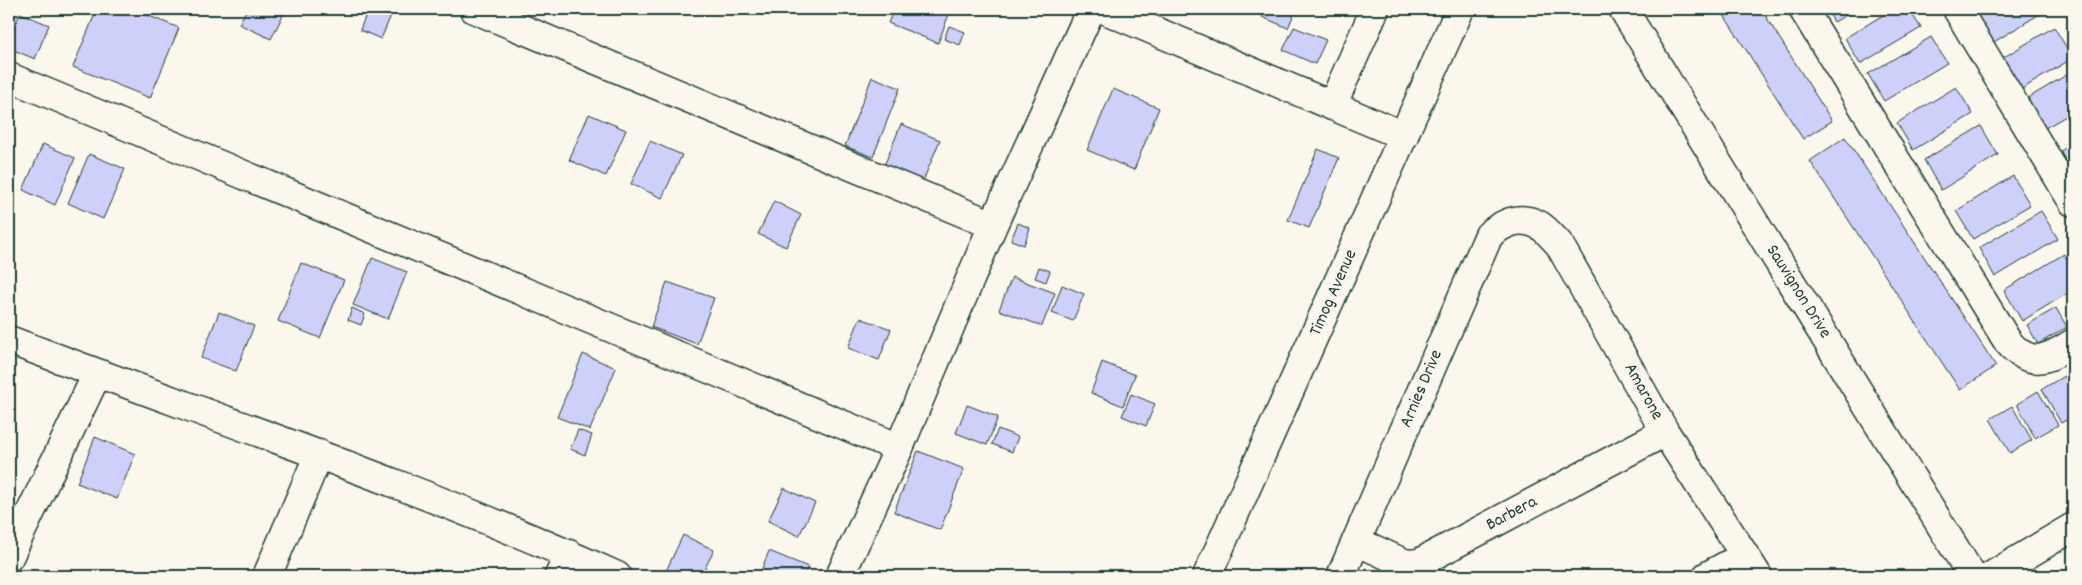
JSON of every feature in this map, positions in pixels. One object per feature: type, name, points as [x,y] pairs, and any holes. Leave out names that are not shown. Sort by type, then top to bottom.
[{"type":"street","points":[[474,9],[993,225]]},
{"type":"street","points":[[840,576],[899,448],[993,225],[1091,9]]},
{"type":"street","points":[[1103,9],[1404,136]]},
{"type":"street","points":[[1332,106],[1375,9]]},
{"type":"street","name":"Timog Avenue","points":[[1207,576],[1460,9]]},
{"type":"street","name":"Sauvignon Drive","points":[[1623,9],[1972,576]]},
{"type":"street","points":[[1803,9],[2015,351],[2026,358],[2038,360],[2051,356],[2073,343]]},
{"type":"street","points":[[1957,9],[2073,202]]},
{"type":"street","points":[[9,76],[899,448]]},
{"type":"street","name":"Amarone","points":[[1520,220],[1539,225],[1559,244],[1665,432],[1751,566]]},
{"type":"street","name":"Arnies Drive","points":[[1341,576],[1489,235],[1502,224],[1520,220]]},
{"type":"street","points":[[9,340],[96,374],[320,454],[564,565],[617,576]]},
{"type":"street","points":[[9,557],[96,374]]},
{"type":"street","name":"Barbera","points":[[1356,542],[1406,564],[1420,563],[1665,432]]},
{"type":"street","points":[[267,576],[320,454]]},
{"type":"street","points":[[1991,576],[2073,527]]},
{"type":"street","points":[[1707,576],[1751,566]]},
{"type":"building","points":[[97,9],[132,9],[179,28],[150,98],[73,67]]},
{"type":"building","points":[[247,9],[286,9],[271,39],[239,24]]},
{"type":"building","points":[[368,9],[381,9],[392,13],[381,39],[360,30]]},
{"type":"building","points":[[894,9],[951,9],[938,43],[888,23]]},
{"type":"building","points":[[1266,9],[1296,9],[1288,28],[1262,17]]},
{"type":"building","points":[[1720,9],[1761,9],[1832,121],[1803,139]]},
{"type":"building","points":[[1826,9],[1857,9],[1834,22]]},
{"type":"building","points":[[1893,9],[1909,9],[1921,28],[1860,64],[1845,38]]},
{"type":"building","points":[[1979,9],[2048,9],[1989,45],[1970,14]]},
{"type":"building","points":[[20,13],[49,25],[35,59],[9,48],[9,39]]},
{"type":"building","points":[[949,26],[965,32],[960,45],[944,39]]},
{"type":"building","points":[[1294,27],[1326,40],[1315,64],[1283,50]]},
{"type":"building","points":[[2054,27],[2073,58],[2017,92],[1999,60]]},
{"type":"building","points":[[1931,37],[1947,63],[1884,101],[1868,74]]},
{"type":"building","points":[[2073,71],[2073,112],[2040,131],[2023,101]]},
{"type":"building","points":[[872,77],[900,88],[873,157],[845,146]]},
{"type":"building","points":[[1956,87],[1973,114],[1913,150],[1897,123]]},
{"type":"building","points":[[1113,89],[1159,108],[1134,170],[1087,150]]},
{"type":"building","points":[[589,114],[626,130],[606,176],[569,160]]},
{"type":"building","points":[[901,124],[940,140],[923,181],[884,166]]},
{"type":"building","points":[[1981,126],[1998,155],[1941,190],[1924,160]]},
{"type":"building","points":[[1845,137],[1996,366],[1960,390],[1810,161]]},
{"type":"building","points":[[650,141],[682,155],[662,198],[631,184]]},
{"type":"building","points":[[2073,143],[2073,179],[2056,154]]},
{"type":"building","points":[[43,144],[75,158],[55,205],[23,190]]},
{"type":"building","points":[[1318,149],[1339,158],[1309,228],[1288,220]]},
{"type":"building","points":[[89,154],[125,169],[103,219],[68,203]]},
{"type":"building","points":[[2013,176],[2030,205],[1973,239],[1956,211]]},
{"type":"building","points":[[774,201],[801,215],[786,247],[758,234]]},
{"type":"building","points":[[2041,211],[2058,239],[1995,277],[1979,248]]},
{"type":"building","points":[[1018,223],[1030,228],[1024,245],[1011,240]]},
{"type":"building","points":[[2064,254],[2073,268],[2073,290],[2022,321],[2004,290]]},
{"type":"building","points":[[372,258],[407,272],[388,319],[353,305]]},
{"type":"building","points":[[301,263],[344,280],[320,338],[278,321]]},
{"type":"building","points":[[1039,267],[1050,271],[1046,282],[1035,278]]},
{"type":"building","points":[[1012,277],[1055,293],[1042,326],[999,310]]},
{"type":"building","points":[[667,282],[714,298],[697,344],[651,327]]},
{"type":"building","points":[[1062,285],[1084,294],[1073,321],[1052,313]]},
{"type":"building","points":[[352,308],[365,314],[361,325],[348,320]]},
{"type":"building","points":[[2056,308],[2067,327],[2038,344],[2027,325]]},
{"type":"building","points":[[219,312],[254,326],[236,371],[201,358]]},
{"type":"building","points":[[860,318],[891,329],[879,360],[848,348]]},
{"type":"building","points":[[583,354],[616,368],[590,430],[557,417]]},
{"type":"building","points":[[1102,362],[1135,375],[1123,406],[1091,393]]},
{"type":"building","points":[[2073,370],[2073,382],[2068,373]]},
{"type":"building","points":[[2064,376],[2073,392],[2073,416],[2061,423],[2042,389]]},
{"type":"building","points":[[2038,391],[2058,425],[2035,438],[2017,404]]},
{"type":"building","points":[[1131,394],[1155,404],[1146,426],[1122,416]]},
{"type":"building","points":[[967,405],[998,417],[987,445],[956,433]]},
{"type":"building","points":[[2012,406],[2032,440],[2010,453],[1990,419]]},
{"type":"building","points":[[998,429],[1018,437],[1012,452],[992,444]]},
{"type":"building","points":[[578,430],[592,435],[585,455],[570,449]]},
{"type":"building","points":[[95,437],[135,454],[117,499],[77,483]]},
{"type":"building","points":[[918,451],[964,469],[940,530],[894,512]]},
{"type":"building","points":[[784,488],[815,503],[799,536],[768,521]]},
{"type":"building","points":[[683,535],[714,550],[701,576],[672,576],[665,573]]},
{"type":"building","points":[[769,551],[808,567],[804,576],[759,576]]}]
